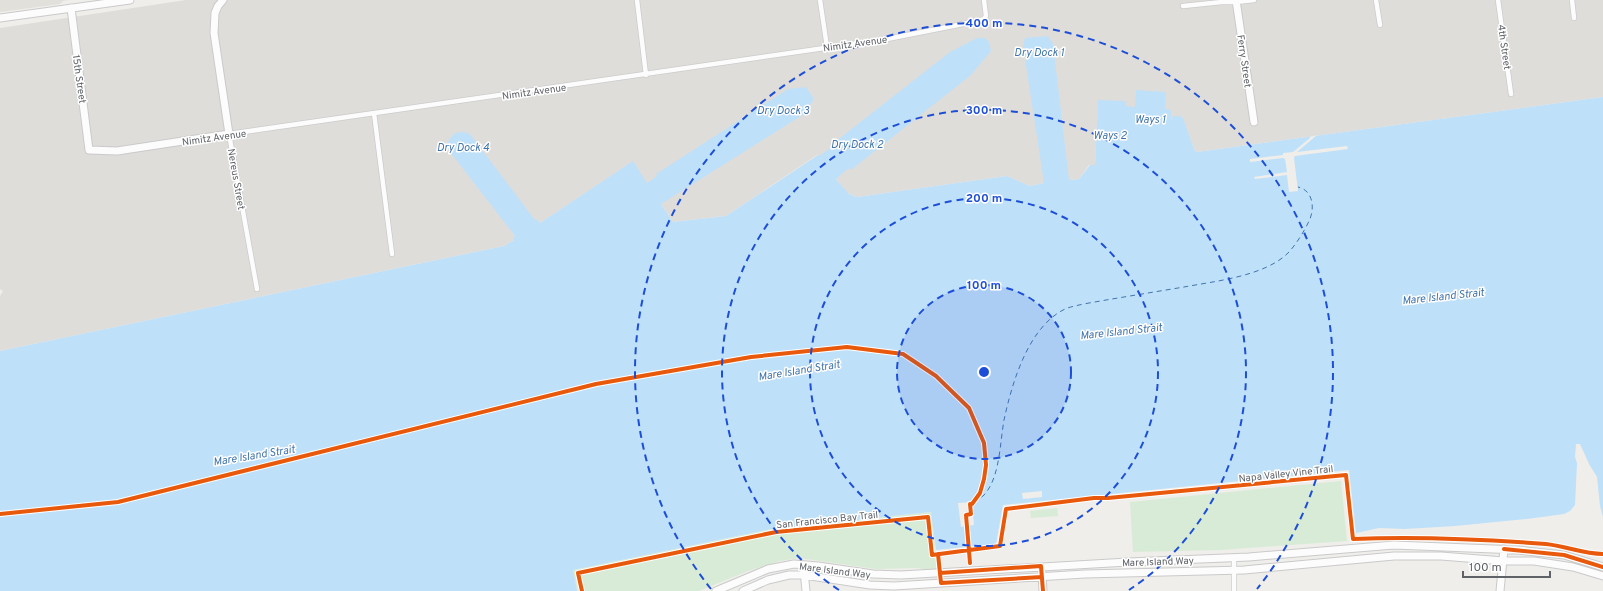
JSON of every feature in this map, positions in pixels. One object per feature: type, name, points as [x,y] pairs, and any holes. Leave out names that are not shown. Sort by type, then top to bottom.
[{"type":"main road","points":[[0,18],[130,0]]},
{"type":"main road","name":"Nereus Street","points":[[223,0],[215,13],[214,33],[229,134]]},
{"type":"main road","name":"Ferry Street","points":[[1236,1],[1254,122]]},
{"type":"main road","name":"15th Street","points":[[71,8],[90,150]]},
{"type":"main road","name":"Nimitz Avenue","points":[[90,150],[117,151],[229,134]]},
{"type":"main road","name":"Mare Island Way","points":[[716,591],[768,569],[788,565],[804,564],[887,575],[1041,566],[1234,558],[1394,545],[1504,549],[1564,555],[1603,567]]},
{"type":"main road","points":[[1500,591],[1504,549]]},
{"type":"main road","name":"Mare Island Way","points":[[743,591],[768,580],[789,575],[804,575],[850,582],[894,586],[1127,572],[1235,570],[1394,556],[1441,556],[1504,561],[1534,561],[1567,565],[1603,576]]},
{"type":"main road","points":[[804,564],[806,591]]},
{"type":"main road","points":[[1041,566],[1043,591]]},
{"type":"street","points":[[638,0],[646,75]]},
{"type":"street","points":[[820,0],[827,47]]},
{"type":"street","name":"Nimitz Avenue","points":[[229,134],[887,39],[984,19],[986,16],[984,0]]},
{"type":"street","points":[[1183,6],[1254,0]]},
{"type":"street","points":[[1376,0],[1380,25]]},
{"type":"street","name":"4th Street","points":[[1498,0],[1511,94]]},
{"type":"street","points":[[1572,0],[1574,18]]},
{"type":"street","points":[[374,113],[392,254]]},
{"type":"street","name":"Nereus Street","points":[[229,134],[257,289]]},
{"type":"street","points":[[1234,558],[1234,591]]},
{"type":"shaded area","points":[[0,0],[68,0],[63,1],[60,4],[0,12]]},
{"type":"shaded area","points":[[186,0],[1603,0],[1603,97],[1197,152],[1195,151],[1183,119],[1170,126],[1098,105],[1095,165],[1089,165],[1079,179],[1069,180],[1068,178],[1044,181],[1044,183],[1030,186],[1007,176],[857,197],[849,194],[845,190],[817,155],[726,216],[673,222],[661,204],[666,200],[646,183],[633,162],[540,223],[537,219],[535,221],[532,216],[512,232],[515,236],[514,240],[504,246],[0,351],[0,296],[3,291],[0,289],[0,28]]},
{"type":"green space","points":[[1341,481],[1347,541],[1221,550],[1133,552],[1130,502]]},
{"type":"green space","points":[[1057,508],[1058,516],[1031,518],[1030,511]]},
{"type":"green space","points":[[932,512],[937,571],[917,568],[876,569],[799,558],[780,561],[748,571],[699,591],[577,591],[573,570],[776,528]]},
{"type":"water","points":[[1048,36],[1053,44],[1069,180],[1079,179],[1090,165],[1095,165],[1098,100],[1126,101],[1126,106],[1135,107],[1136,90],[1166,92],[1165,109],[1171,110],[1171,122],[1173,116],[1180,116],[1183,118],[1195,151],[1197,152],[1603,97],[1603,517],[1600,506],[1597,477],[1580,444],[1576,444],[1575,457],[1577,463],[1575,505],[1570,511],[1564,514],[1527,519],[1455,526],[1405,529],[1379,528],[1356,533],[1349,470],[1003,505],[996,544],[936,550],[931,512],[776,528],[573,570],[577,591],[0,591],[0,351],[504,246],[514,240],[513,238],[515,236],[450,152],[448,142],[455,133],[464,132],[470,134],[535,220],[537,219],[540,223],[633,161],[647,183],[657,176],[656,174],[788,89],[806,87],[814,99],[804,114],[661,204],[673,222],[726,216],[832,147],[831,145],[950,52],[977,38],[985,38],[989,42],[991,51],[971,75],[851,170],[849,168],[836,179],[849,194],[857,197],[1007,176],[1030,186],[1044,183],[1023,46],[1025,38]]},
{"type":"pier","points":[[1317,135],[1297,152],[1347,146],[1348,149],[1295,156],[1298,191],[1289,192],[1287,175],[1255,179],[1254,177],[1287,172],[1285,159],[1250,162],[1250,159],[1283,155],[1283,153],[1293,152],[1310,137]]},
{"type":"pier","points":[[1042,491],[1042,497],[1023,499],[1022,493]]},
{"type":"pier","points":[[972,502],[974,525],[961,527],[958,503]]},
{"type":"ferry route","points":[[974,502],[984,495],[993,479],[996,470],[1007,405],[1017,373],[1032,342],[1052,317],[1065,309],[1075,306],[1225,280],[1267,267],[1289,252],[1301,236],[1310,219],[1312,209],[1311,199],[1306,191],[1298,187]]},
{"type":"ferry route","points":[[0,514],[118,502],[596,384],[751,357],[847,347],[903,354],[936,376],[969,408],[984,443],[986,465],[980,493],[972,504]]},
{"type":"cycle path","points":[[0,514],[118,502],[596,384],[751,357],[847,347],[903,354],[936,376],[969,408],[984,443],[986,465],[980,493],[972,504],[970,504],[971,514],[966,515],[970,563]]},
{"type":"cycle path","name":"Napa Valley Vine Trail","points":[[582,591],[578,573],[776,532],[928,517],[932,555],[1000,546],[1006,509],[1094,498],[1108,498],[1346,475],[1353,539],[1449,538],[1546,544],[1589,553],[1603,554]]},
{"type":"cycle path","points":[[1504,549],[1564,555],[1603,567]]},
{"type":"cycle path","points":[[938,554],[941,583],[1042,577]]},
{"type":"cycle path","points":[[940,573],[1041,566],[1043,591]]},
{"type":"water label","name":"Dry Dock 1","points":[[1039,52]]},
{"type":"water label","name":"Dry Dock 3","points":[[783,110]]},
{"type":"water label","name":"Ways 1","points":[[1150,119]]},
{"type":"water label","name":"Ways 2","points":[[1110,135]]},
{"type":"water label","name":"Dry Dock 2","points":[[857,144]]},
{"type":"water label","name":"Dry Dock 4","points":[[463,147]]},
{"type":"water label","name":"Mare Island Strait","points":[[1443,296]]},
{"type":"water label","name":"Mare Island Strait","points":[[1121,331]]},
{"type":"water label","name":"Mare Island Strait","points":[[799,370]]},
{"type":"water label","name":"Mare Island Strait","points":[[254,455]]}]
